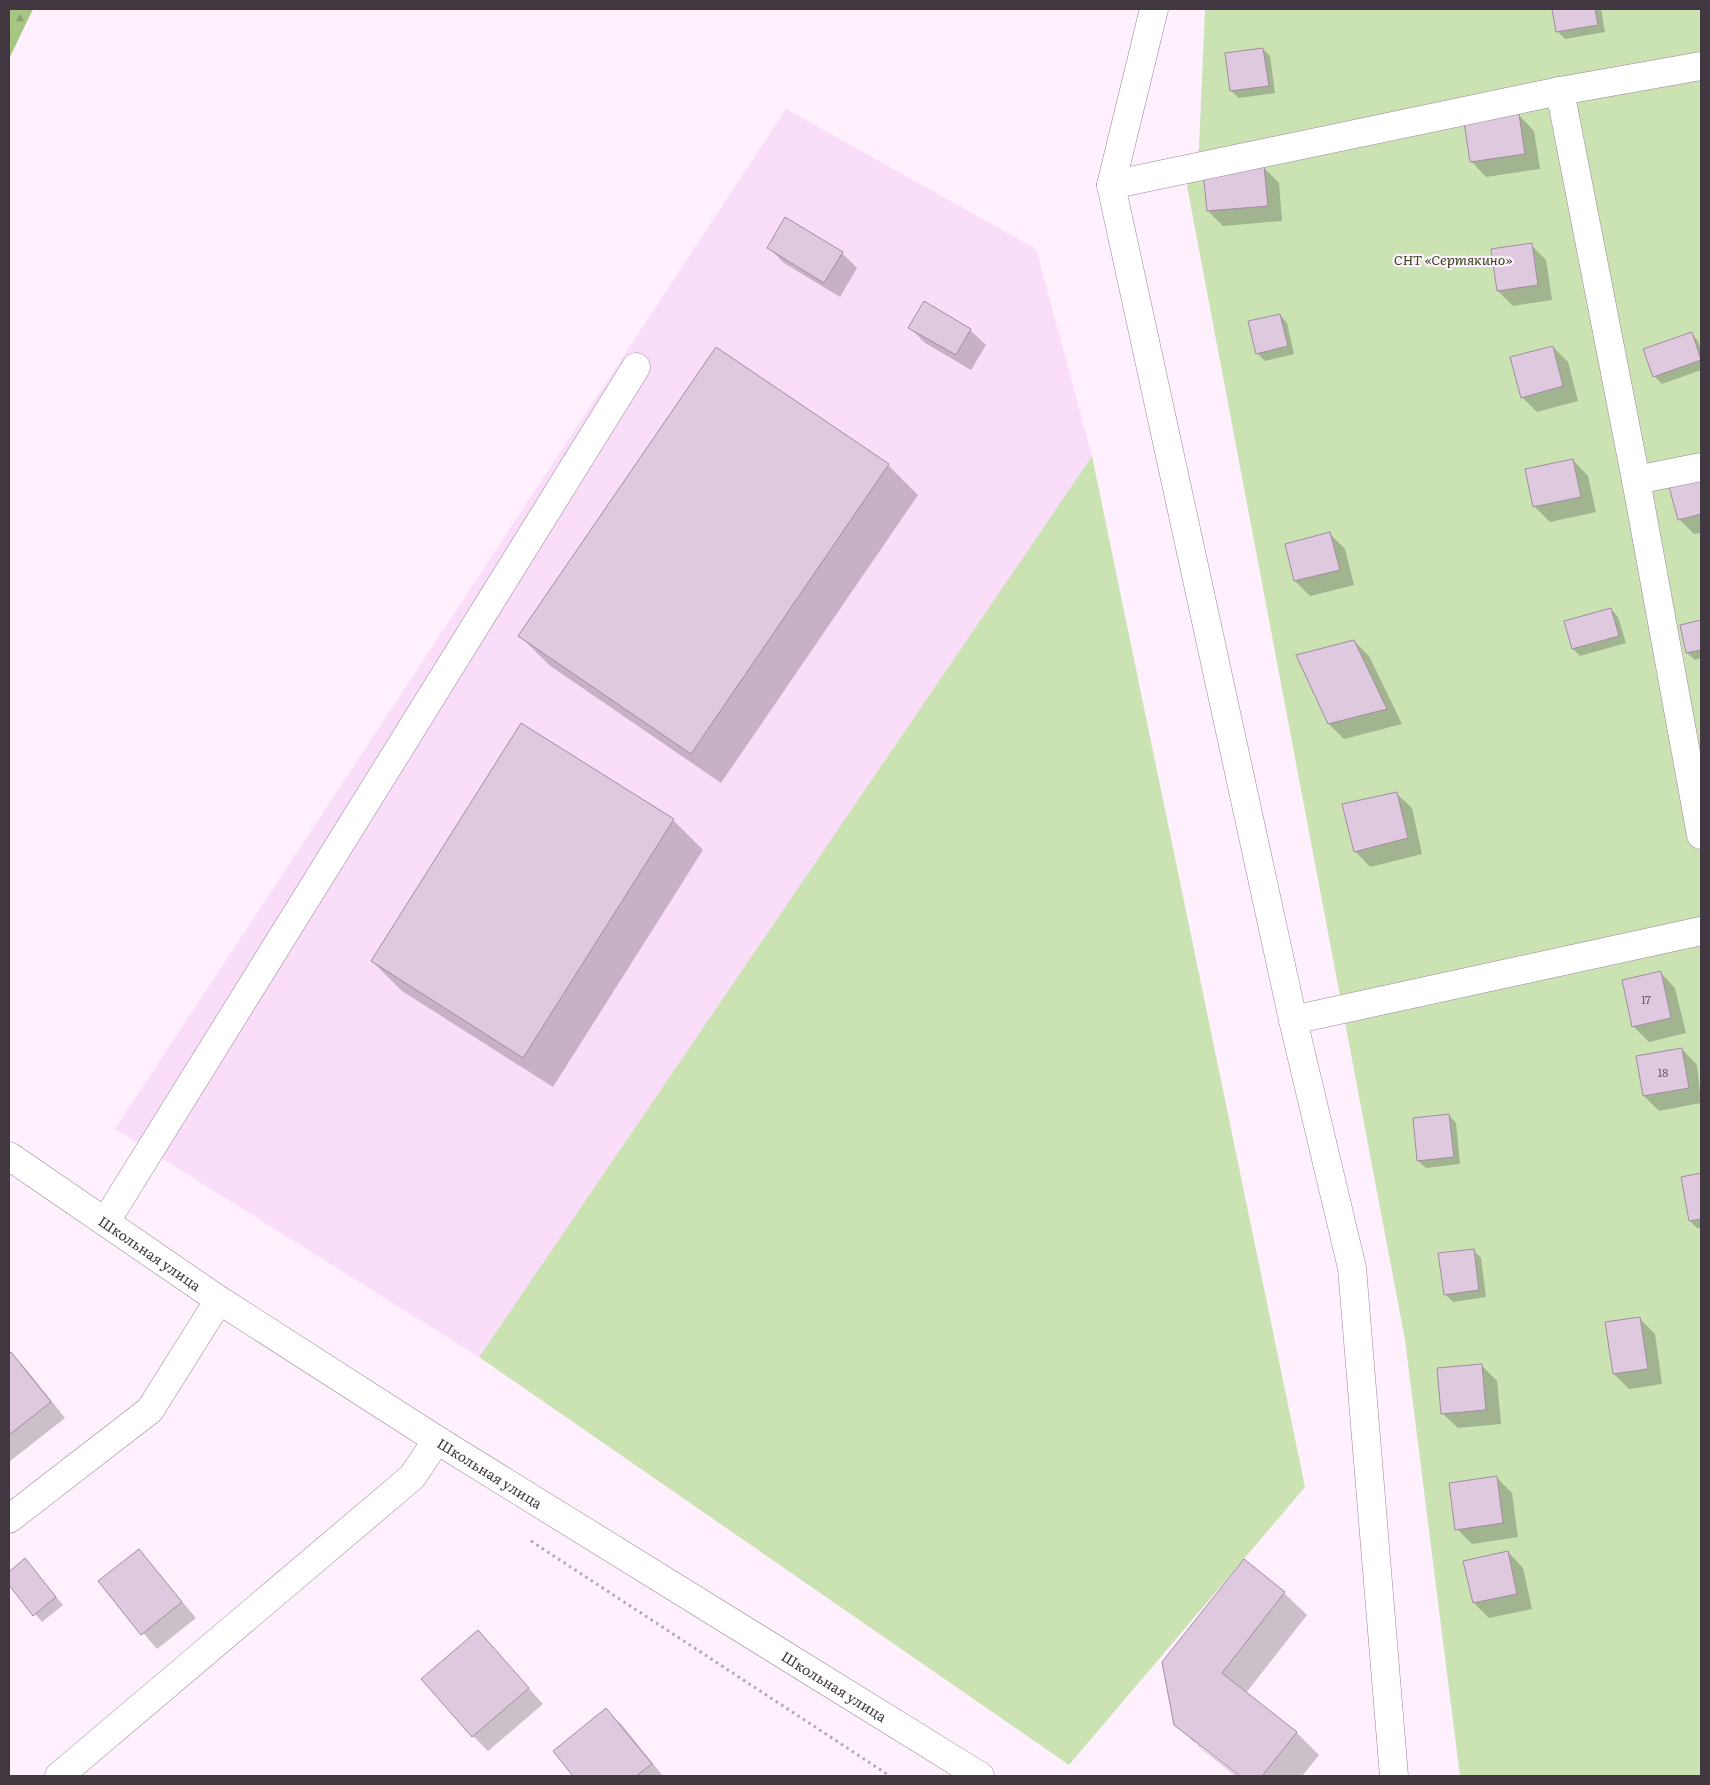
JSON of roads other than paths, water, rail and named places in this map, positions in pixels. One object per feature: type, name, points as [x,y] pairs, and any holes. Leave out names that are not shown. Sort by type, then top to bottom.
[{"type":"street","points":[[1154,9],[1112,185],[1293,1020],[1352,1268],[1394,1776]]},
{"type":"street","points":[[1112,185],[1560,91],[1701,66]]},
{"type":"street","points":[[1560,91],[1636,480],[1701,835]]},
{"type":"street","points":[[106,1220],[636,368]]},
{"type":"street","points":[[1636,480],[1701,467]]},
{"type":"street","points":[[1293,1020],[1701,931]]},
{"type":"street","name":"Школьная улица","points":[[9,1156],[106,1220],[219,1300],[437,1440],[980,1776]]},
{"type":"street","points":[[9,1519],[150,1410],[219,1300]]},
{"type":"street","points":[[58,1776],[412,1476],[437,1440]]},
{"type":"park label","name":"СНТ «Сертякино»","points":[[1453,259]]}]
